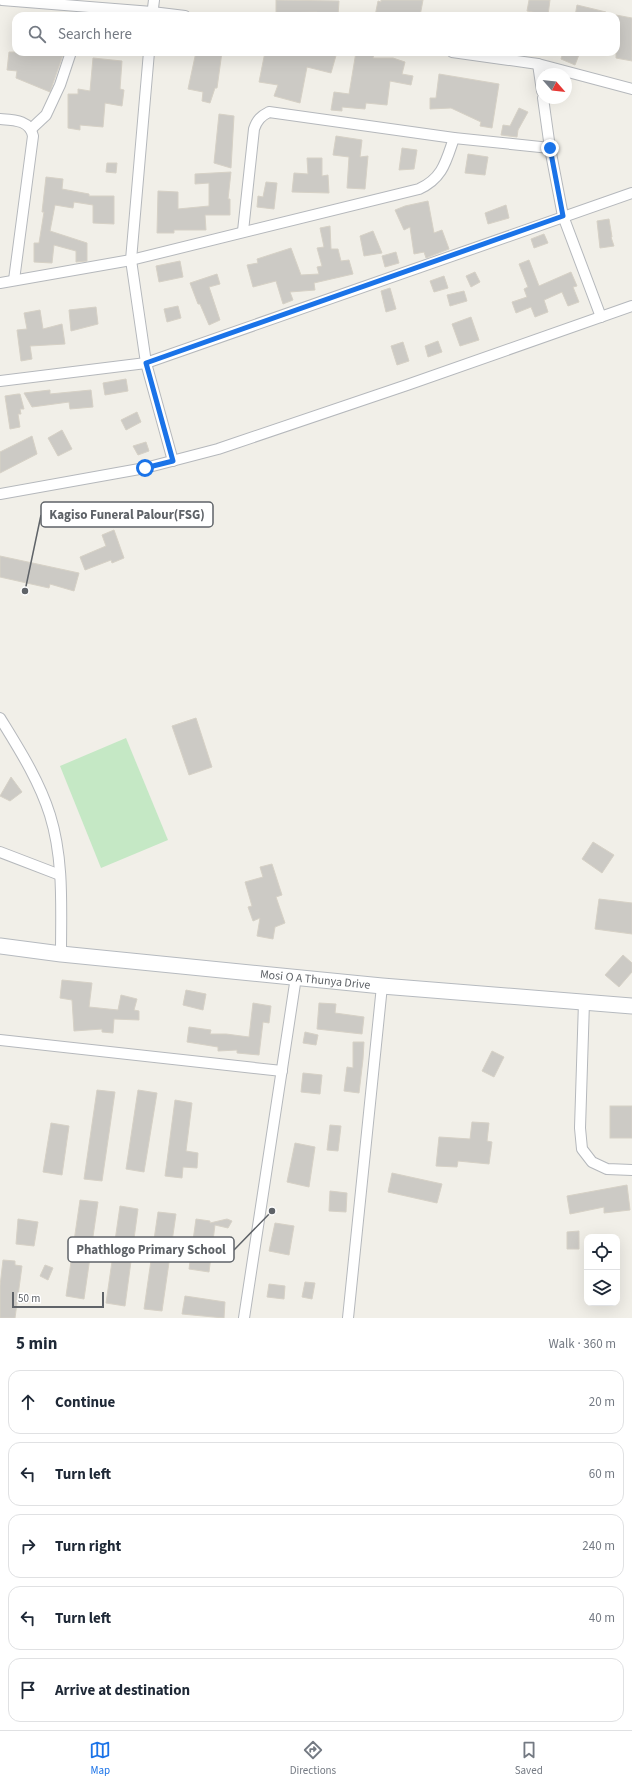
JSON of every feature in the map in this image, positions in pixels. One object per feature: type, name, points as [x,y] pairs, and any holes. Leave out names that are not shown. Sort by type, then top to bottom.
[{"type":"street","points":[[2,0],[86,11],[108,12]]},
{"type":"street","points":[[152,12],[154,0]]},
{"type":"street","points":[[32,130],[46,115],[60,85],[70,56]]},
{"type":"street","points":[[149,56],[131,260],[146,363],[173,461]]},
{"type":"street","points":[[481,56],[538,64],[632,89]]},
{"type":"street","points":[[538,64],[539,68]]},
{"type":"street","points":[[544,104],[550,148],[563,216],[601,317]]},
{"type":"street","points":[[243,232],[254,129],[256,122],[261,116],[269,112],[454,138],[550,148]]},
{"type":"street","points":[[0,119],[22,122],[32,130],[33,140],[14,280]]},
{"type":"street","points":[[0,284],[14,280],[131,260],[419,189],[429,185],[441,173],[454,138]]},
{"type":"street","points":[[0,381],[146,363],[632,193]]},
{"type":"street","points":[[0,494],[106,476],[218,449],[384,393],[632,306]]},
{"type":"street","points":[[0,718],[34,774],[43,796],[55,834],[60,875],[61,954]]},
{"type":"street","points":[[0,852],[60,875]]},
{"type":"street","name":"Mosi O A Thunya Drive","points":[[0,946],[61,954],[382,986],[632,1006]]},
{"type":"street","points":[[244,1318],[296,977]]},
{"type":"street","points":[[348,1318],[382,986]]},
{"type":"street","points":[[584,1002],[580,1128],[582,1149],[592,1162],[607,1169],[632,1170]]},
{"type":"street","points":[[0,1040],[282,1071]]},
{"type":"green space","points":[[126,738],[168,840],[101,868],[60,766]]},
{"type":"building","points":[[276,0],[339,1],[338,12],[276,12]]},
{"type":"building","points":[[381,0],[423,0],[421,12],[376,12],[378,1],[381,2]]},
{"type":"building","points":[[529,0],[550,0],[548,12],[527,11]]},
{"type":"building","points":[[577,5],[606,12],[576,12]]},
{"type":"building","points":[[620,16],[632,18],[632,61],[616,58],[616,56],[620,56]]},
{"type":"building","points":[[9,52],[12,52],[12,56],[63,56],[50,92],[16,78],[17,71],[7,70]]},
{"type":"building","points":[[195,56],[221,56],[217,88],[215,88],[210,103],[202,101],[203,92],[188,89]]},
{"type":"building","points":[[264,56],[336,56],[331,73],[307,67],[300,103],[274,96],[278,85],[259,82]]},
{"type":"building","points":[[355,56],[393,58],[405,62],[402,74],[413,76],[411,85],[390,81],[387,105],[366,103],[365,109],[342,107],[342,111],[331,110],[334,92],[349,94]]},
{"type":"building","points":[[562,56],[578,56],[575,65],[561,59]]},
{"type":"building","points":[[93,58],[122,61],[120,89],[124,90],[122,106],[105,103],[103,127],[80,125],[80,130],[68,128],[68,94],[78,94],[78,89],[90,91]]},
{"type":"building","points":[[439,74],[499,84],[492,128],[480,126],[481,122],[451,108],[430,109],[430,98],[436,98]]},
{"type":"building","points":[[519,108],[528,112],[518,130],[517,137],[501,135],[503,125],[510,126]]},
{"type":"building","points":[[219,114],[234,116],[231,168],[214,163]]},
{"type":"building","points":[[336,136],[362,140],[360,157],[368,156],[365,189],[347,188],[349,157],[333,155]]},
{"type":"building","points":[[402,148],[417,150],[414,169],[399,170]]},
{"type":"building","points":[[468,154],[488,157],[485,175],[465,173]]},
{"type":"building","points":[[307,158],[322,158],[322,176],[328,175],[329,193],[292,192],[294,173],[308,174]]},
{"type":"building","points":[[107,163],[117,163],[116,173],[106,172]]},
{"type":"building","points":[[231,172],[228,199],[230,199],[230,215],[205,215],[206,230],[174,230],[174,233],[157,233],[158,191],[178,192],[178,209],[209,206],[209,183],[195,184],[195,174]]},
{"type":"building","points":[[46,177],[63,179],[62,189],[89,194],[89,196],[114,196],[114,224],[93,223],[93,205],[74,202],[73,208],[55,205],[50,231],[87,243],[87,261],[76,262],[76,251],[54,245],[52,263],[34,262],[34,243],[39,243],[44,212],[42,212]]},
{"type":"building","points":[[266,182],[277,183],[274,209],[257,207],[258,196],[263,197]]},
{"type":"building","points":[[428,201],[434,233],[442,230],[449,249],[426,258],[424,252],[414,254],[410,227],[404,230],[395,210],[405,206]]},
{"type":"building","points":[[506,205],[509,218],[488,224],[485,213]]},
{"type":"building","points":[[609,219],[611,237],[614,246],[600,248],[597,221]]},
{"type":"building","points":[[330,226],[331,249],[338,249],[341,261],[349,260],[353,274],[314,283],[315,290],[290,292],[293,300],[283,304],[276,281],[253,287],[247,265],[258,263],[257,259],[291,248],[301,275],[319,274],[317,267],[322,266],[317,248],[324,247],[320,228]]},
{"type":"building","points":[[373,231],[382,253],[364,256],[360,236]]},
{"type":"building","points":[[544,234],[548,243],[534,248],[531,239]]},
{"type":"building","points":[[396,252],[399,263],[385,267],[382,256]]},
{"type":"building","points":[[529,260],[539,286],[571,272],[577,286],[573,287],[579,302],[568,306],[562,292],[544,300],[548,312],[535,317],[531,307],[516,313],[512,302],[527,297],[524,289],[528,287],[519,264]]},
{"type":"building","points":[[180,261],[183,277],[159,282],[156,266]]},
{"type":"building","points":[[475,272],[480,282],[471,287],[466,276]]},
{"type":"building","points":[[217,274],[220,284],[209,287],[220,320],[209,325],[200,304],[198,304],[190,283]]},
{"type":"building","points":[[444,276],[448,288],[434,292],[430,281]]},
{"type":"building","points":[[390,288],[396,309],[386,312],[381,291]]},
{"type":"building","points":[[464,291],[467,301],[450,306],[447,295]]},
{"type":"building","points":[[178,306],[181,318],[167,322],[164,309]]},
{"type":"building","points":[[96,307],[98,324],[71,331],[69,310]]},
{"type":"building","points":[[40,310],[43,329],[62,324],[65,344],[30,346],[32,359],[21,361],[17,330],[27,329],[24,313]]},
{"type":"building","points":[[471,317],[479,340],[460,346],[452,324]]},
{"type":"building","points":[[438,341],[442,352],[428,357],[425,346]]},
{"type":"building","points":[[403,342],[409,361],[397,365],[391,346]]},
{"type":"building","points":[[126,379],[128,391],[105,395],[103,383]]},
{"type":"building","points":[[50,390],[50,394],[91,390],[93,407],[70,409],[69,402],[32,407],[24,393]]},
{"type":"building","points":[[20,394],[24,409],[20,409],[21,414],[18,414],[20,427],[10,429],[5,396]]},
{"type":"building","points":[[137,412],[141,422],[126,430],[121,420]]},
{"type":"building","points":[[62,430],[72,449],[58,456],[48,438]]},
{"type":"building","points":[[32,436],[37,454],[0,473],[0,452]]},
{"type":"building","points":[[146,442],[149,451],[138,455],[133,446]]},
{"type":"building","points":[[114,530],[124,558],[112,563],[111,560],[85,570],[80,557],[106,546],[102,535]]},
{"type":"building","points":[[0,556],[79,573],[74,591],[50,584],[49,588],[0,577]]},
{"type":"building","points":[[196,718],[212,767],[189,775],[172,726]]},
{"type":"building","points":[[11,777],[22,792],[10,801],[0,796]]},
{"type":"building","points":[[593,842],[614,855],[602,873],[582,859]]},
{"type":"building","points":[[272,864],[282,895],[276,897],[285,923],[275,927],[273,939],[257,936],[260,918],[253,921],[248,907],[252,906],[245,882],[263,877],[260,867]]},
{"type":"building","points":[[599,899],[632,903],[632,934],[595,929]]},
{"type":"building","points":[[623,955],[632,963],[632,972],[619,987],[605,975]]},
{"type":"building","points":[[62,980],[92,983],[89,1007],[118,1010],[121,995],[137,999],[134,1010],[139,1011],[139,1020],[114,1019],[113,1033],[102,1032],[102,1029],[74,1031],[72,1000],[60,998]]},
{"type":"building","points":[[186,990],[206,994],[203,1010],[183,1005]]},
{"type":"building","points":[[253,1003],[271,1006],[269,1023],[263,1022],[259,1055],[237,1053],[237,1050],[218,1051],[218,1047],[187,1042],[189,1027],[211,1030],[210,1034],[226,1034],[249,1037]]},
{"type":"building","points":[[319,1003],[336,1004],[335,1013],[364,1017],[362,1034],[317,1029]]},
{"type":"building","points":[[305,1032],[318,1035],[316,1045],[303,1043]]},
{"type":"building","points":[[353,1042],[364,1042],[359,1093],[344,1091],[347,1067],[353,1068]]},
{"type":"building","points":[[492,1051],[504,1057],[494,1077],[482,1071]]},
{"type":"building","points":[[303,1073],[322,1075],[320,1094],[301,1092]]},
{"type":"building","points":[[97,1090],[115,1092],[102,1181],[84,1179]]},
{"type":"building","points":[[138,1090],[157,1093],[144,1172],[126,1169]]},
{"type":"building","points":[[175,1100],[192,1103],[186,1151],[198,1153],[197,1168],[183,1167],[182,1178],[165,1176]]},
{"type":"building","points":[[610,1106],[632,1106],[632,1138],[610,1138]]},
{"type":"building","points":[[472,1122],[489,1123],[487,1141],[492,1142],[489,1164],[458,1161],[457,1167],[436,1166],[439,1137],[470,1139]]},
{"type":"building","points":[[51,1123],[69,1126],[62,1175],[43,1172]]},
{"type":"building","points":[[330,1125],[341,1126],[338,1151],[327,1150]]},
{"type":"building","points":[[295,1143],[315,1147],[309,1187],[287,1182]]},
{"type":"building","points":[[392,1173],[442,1184],[437,1203],[388,1192]]},
{"type":"building","points":[[627,1185],[630,1210],[604,1213],[604,1207],[570,1214],[567,1196]]},
{"type":"building","points":[[330,1191],[347,1193],[346,1212],[329,1211]]},
{"type":"building","points":[[80,1200],[98,1202],[84,1299],[66,1296]]},
{"type":"building","points":[[120,1206],[138,1209],[125,1306],[106,1303]]},
{"type":"building","points":[[158,1212],[176,1214],[162,1311],[144,1309]]},
{"type":"building","points":[[18,1219],[38,1222],[34,1246],[16,1244]]},
{"type":"building","points":[[196,1219],[210,1221],[210,1223],[227,1219],[232,1221],[228,1228],[215,1225],[209,1272],[189,1269]]},
{"type":"building","points":[[275,1223],[294,1226],[289,1255],[269,1251]]},
{"type":"building","points":[[579,1231],[579,1249],[567,1249],[567,1232]]},
{"type":"building","points":[[3,1260],[15,1261],[15,1265],[22,1266],[15,1318],[0,1318],[0,1286]]},
{"type":"building","points":[[45,1265],[53,1268],[48,1280],[40,1276]]},
{"type":"building","points":[[305,1282],[315,1283],[312,1299],[302,1297]]},
{"type":"building","points":[[269,1284],[285,1286],[284,1299],[267,1297]]},
{"type":"building","points":[[185,1296],[225,1302],[224,1318],[182,1314]]},
{"type":"place","name":"Kagiso Funeral Palour(FSG)","points":[[25,591]]},
{"type":"place","name":"Phathlogo Primary School","points":[[272,1211]]},
{"type":"route","points":[[145,468],[173,461],[146,363],[563,216],[550,148]]}]
